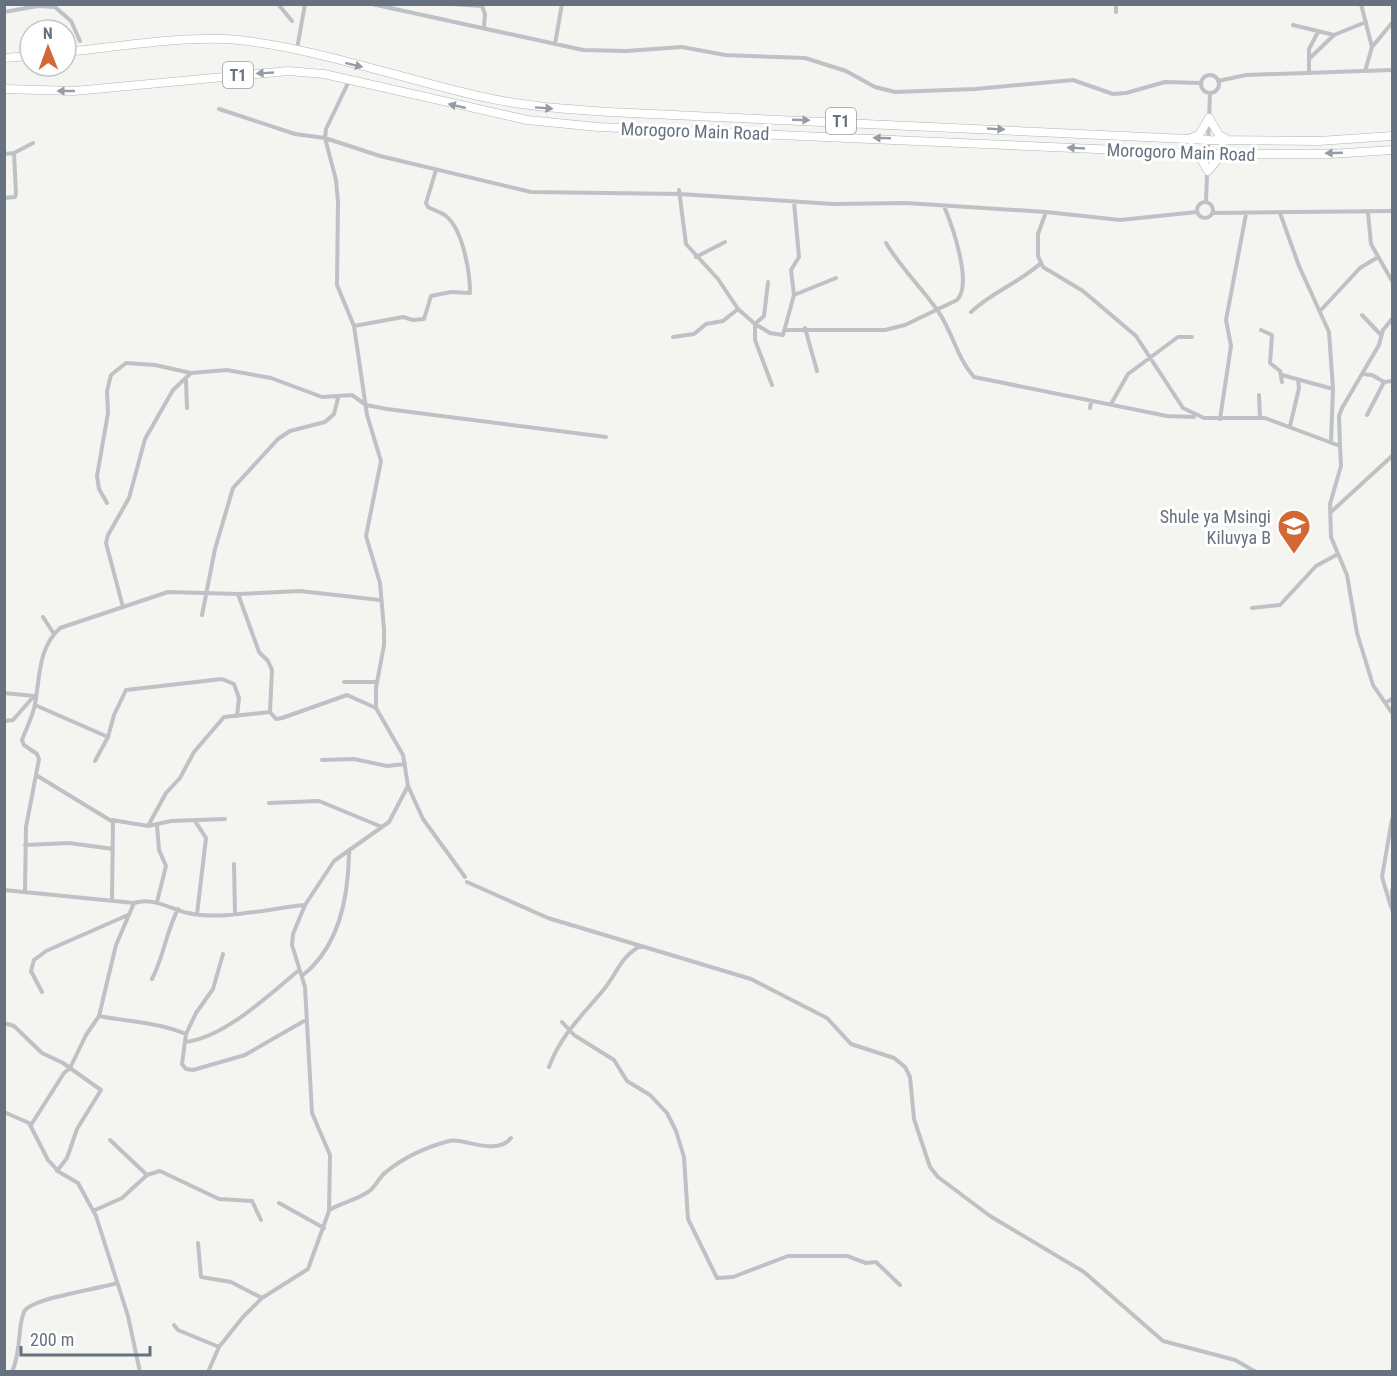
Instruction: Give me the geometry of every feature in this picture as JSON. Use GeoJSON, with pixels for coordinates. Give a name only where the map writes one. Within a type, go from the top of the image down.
{"type":"FeatureCollection","features":[{"type":"Feature","properties":{"kind":"highway","name":"Morogoro Main Road"},"geometry":{"type":"LineString","coordinates":[[78,51],[149,44],[237,40],[297,50],[476,96],[531,107],[1209,140],[1319,141],[1392,136]]}},
{"type":"Feature","properties":{"kind":"highway","name":"Morogoro Main Road"},"geometry":{"type":"LineString","coordinates":[[4,89],[74,91],[288,71],[324,74],[527,120],[598,127],[1227,155],[1392,150]]}},
{"type":"Feature","properties":{"kind":"highway"},"geometry":{"type":"LineString","coordinates":[[1189,139],[1199,135],[1209,118],[1219,135],[1229,140]]}},
{"type":"Feature","properties":{"kind":"highway"},"geometry":{"type":"LineString","coordinates":[[1191,153],[1201,159],[1208,171],[1218,159],[1227,155]]}},
{"type":"Feature","properties":{"kind":"street"},"geometry":{"type":"LineString","coordinates":[[278,4],[292,21]]}},
{"type":"Feature","properties":{"kind":"street"},"geometry":{"type":"LineString","coordinates":[[297,50],[305,4]]}},
{"type":"Feature","properties":{"kind":"street"},"geometry":{"type":"LineString","coordinates":[[372,4],[591,51],[682,47],[724,55],[805,58],[846,71],[875,87],[895,92],[975,89],[1073,80],[1113,94],[1126,93],[1165,82],[1201,83]]}},
{"type":"Feature","properties":{"kind":"street"},"geometry":{"type":"LineString","coordinates":[[453,4],[482,6],[485,14],[484,27]]}},
{"type":"Feature","properties":{"kind":"street"},"geometry":{"type":"LineString","coordinates":[[555,44],[562,4]]}},
{"type":"Feature","properties":{"kind":"street"},"geometry":{"type":"LineString","coordinates":[[1116,4],[1116,12]]}},
{"type":"Feature","properties":{"kind":"street"},"geometry":{"type":"LineString","coordinates":[[1361,4],[1372,47]]}},
{"type":"Feature","properties":{"kind":"street"},"geometry":{"type":"LineString","coordinates":[[4,12],[38,6],[55,7],[70,21],[80,41]]}},
{"type":"Feature","properties":{"kind":"street"},"geometry":{"type":"LineString","coordinates":[[1308,59],[1334,35],[1366,22]]}},
{"type":"Feature","properties":{"kind":"street"},"geometry":{"type":"LineString","coordinates":[[1365,71],[1372,47],[1392,23]]}},
{"type":"Feature","properties":{"kind":"street"},"geometry":{"type":"LineString","coordinates":[[1293,25],[1334,35]]}},
{"type":"Feature","properties":{"kind":"street"},"geometry":{"type":"LineString","coordinates":[[1309,73],[1308,59],[1312,41],[1318,32]]}},
{"type":"Feature","properties":{"kind":"street"},"geometry":{"type":"LineString","coordinates":[[1236,78],[1392,70]]}},
{"type":"Feature","properties":{"kind":"street"},"geometry":{"type":"LineString","coordinates":[[1201,83],[1207,76],[1216,78],[1218,81],[1323,73]]}},
{"type":"Feature","properties":{"kind":"street"},"geometry":{"type":"LineString","coordinates":[[349,80],[326,129],[325,138],[336,180],[338,202],[337,285],[354,326],[366,405],[381,461],[366,536],[378,574],[384,645],[376,682],[376,708],[398,742],[405,764],[408,786],[423,819],[466,880],[548,918],[751,978],[827,1018],[851,1044],[886,1054],[902,1064],[910,1077],[915,1125],[930,1167],[938,1177],[990,1216],[1084,1272],[1163,1341],[1234,1360],[1256,1371]]}},
{"type":"Feature","properties":{"kind":"street"},"geometry":{"type":"LineString","coordinates":[[1201,83],[1204,91],[1210,93],[1217,90],[1218,81]]}},
{"type":"Feature","properties":{"kind":"street"},"geometry":{"type":"LineString","coordinates":[[1206,201],[1210,93]]}},
{"type":"Feature","properties":{"kind":"street"},"geometry":{"type":"LineString","coordinates":[[219,110],[273,128],[325,138],[436,170],[531,192],[680,192],[794,202],[944,206],[1046,212],[1120,220],[1197,212],[1205,219],[1214,213],[1280,213],[1346,209],[1368,213],[1392,211]]}},
{"type":"Feature","properties":{"kind":"street"},"geometry":{"type":"LineString","coordinates":[[4,154],[14,153],[33,143]]}},
{"type":"Feature","properties":{"kind":"street"},"geometry":{"type":"LineString","coordinates":[[4,198],[15,197],[16,194],[14,153]]}},
{"type":"Feature","properties":{"kind":"street"},"geometry":{"type":"LineString","coordinates":[[354,326],[403,317],[424,319],[431,296],[451,292],[470,293],[470,272],[458,234],[446,216],[428,207],[426,203],[436,170]]}},
{"type":"Feature","properties":{"kind":"street"},"geometry":{"type":"LineString","coordinates":[[680,192],[684,239],[696,257],[718,279],[738,309],[755,324],[779,336],[783,335],[786,330],[795,295],[791,270],[799,256],[800,247],[794,202]]}},
{"type":"Feature","properties":{"kind":"street"},"geometry":{"type":"LineString","coordinates":[[1197,212],[1197,207],[1206,201]]}},
{"type":"Feature","properties":{"kind":"street"},"geometry":{"type":"LineString","coordinates":[[1206,201],[1214,207],[1214,213]]}},
{"type":"Feature","properties":{"kind":"street"},"geometry":{"type":"LineString","coordinates":[[786,330],[805,328],[885,330],[905,325],[957,300],[961,296],[963,283],[955,236],[944,206]]}},
{"type":"Feature","properties":{"kind":"street"},"geometry":{"type":"LineString","coordinates":[[1046,212],[1038,234],[1041,263],[1108,311],[1139,340],[1175,401],[1199,417]]}},
{"type":"Feature","properties":{"kind":"street"},"geometry":{"type":"LineString","coordinates":[[1280,213],[1299,266],[1321,309],[1332,344],[1331,441]]}},
{"type":"Feature","properties":{"kind":"street"},"geometry":{"type":"LineString","coordinates":[[1368,213],[1369,237],[1378,257],[1392,278]]}},
{"type":"Feature","properties":{"kind":"street"},"geometry":{"type":"LineString","coordinates":[[1220,419],[1231,346],[1226,320],[1246,214]]}},
{"type":"Feature","properties":{"kind":"street"},"geometry":{"type":"LineString","coordinates":[[696,257],[725,242]]}},
{"type":"Feature","properties":{"kind":"street"},"geometry":{"type":"LineString","coordinates":[[886,243],[904,270],[920,285],[937,310],[974,377],[1167,416],[1220,419],[1260,418],[1290,426],[1340,446]]}},
{"type":"Feature","properties":{"kind":"street"},"geometry":{"type":"LineString","coordinates":[[1321,309],[1360,268],[1378,257]]}},
{"type":"Feature","properties":{"kind":"street"},"geometry":{"type":"LineString","coordinates":[[971,312],[987,296],[1041,263]]}},
{"type":"Feature","properties":{"kind":"street"},"geometry":{"type":"LineString","coordinates":[[795,295],[836,278]]}},
{"type":"Feature","properties":{"kind":"street"},"geometry":{"type":"LineString","coordinates":[[768,282],[764,316],[755,324],[755,340],[772,385]]}},
{"type":"Feature","properties":{"kind":"street"},"geometry":{"type":"LineString","coordinates":[[673,337],[694,334],[706,324],[723,321],[738,309]]}},
{"type":"Feature","properties":{"kind":"street"},"geometry":{"type":"LineString","coordinates":[[1362,315],[1382,336]]}},
{"type":"Feature","properties":{"kind":"street"},"geometry":{"type":"LineString","coordinates":[[1392,319],[1339,416],[1341,466],[1330,504],[1331,537],[1351,591],[1357,633],[1373,685],[1392,713]]}},
{"type":"Feature","properties":{"kind":"street"},"geometry":{"type":"LineString","coordinates":[[805,328],[817,371]]}},
{"type":"Feature","properties":{"kind":"street"},"geometry":{"type":"LineString","coordinates":[[1261,330],[1272,335],[1270,363],[1282,375],[1333,389]]}},
{"type":"Feature","properties":{"kind":"street"},"geometry":{"type":"LineString","coordinates":[[1111,404],[1128,374],[1178,338],[1192,337]]}},
{"type":"Feature","properties":{"kind":"street"},"geometry":{"type":"LineString","coordinates":[[107,503],[99,489],[97,476],[108,413],[107,391],[111,375],[126,363],[155,365],[191,373],[227,370],[271,378],[322,398],[352,395],[366,405],[465,422],[606,437]]}},
{"type":"Feature","properties":{"kind":"street"},"geometry":{"type":"LineString","coordinates":[[123,608],[106,543],[108,535],[129,498],[145,439],[173,390],[191,373]]}},
{"type":"Feature","properties":{"kind":"street"},"geometry":{"type":"LineString","coordinates":[[1362,374],[1372,375],[1384,382],[1392,381]]}},
{"type":"Feature","properties":{"kind":"street"},"geometry":{"type":"LineString","coordinates":[[1282,375],[1282,382]]}},
{"type":"Feature","properties":{"kind":"street"},"geometry":{"type":"LineString","coordinates":[[186,379],[187,408]]}},
{"type":"Feature","properties":{"kind":"street"},"geometry":{"type":"LineString","coordinates":[[1290,426],[1299,388],[1298,380]]}},
{"type":"Feature","properties":{"kind":"street"},"geometry":{"type":"LineString","coordinates":[[1367,415],[1384,382]]}},
{"type":"Feature","properties":{"kind":"street"},"geometry":{"type":"LineString","coordinates":[[1259,394],[1260,418]]}},
{"type":"Feature","properties":{"kind":"street"},"geometry":{"type":"LineString","coordinates":[[202,615],[215,549],[233,488],[278,439],[290,431],[325,422],[334,414],[338,398]]}},
{"type":"Feature","properties":{"kind":"street"},"geometry":{"type":"LineString","coordinates":[[1090,408],[1091,401]]}},
{"type":"Feature","properties":{"kind":"street"},"geometry":{"type":"LineString","coordinates":[[1330,513],[1392,456]]}},
{"type":"Feature","properties":{"kind":"street"},"geometry":{"type":"LineString","coordinates":[[1252,608],[1280,605],[1316,566],[1338,554]]}},
{"type":"Feature","properties":{"kind":"street"},"geometry":{"type":"LineString","coordinates":[[25,891],[25,845],[38,756],[24,745],[22,740],[35,705],[40,664],[54,634],[60,628],[159,594],[300,591],[380,600]]}},
{"type":"Feature","properties":{"kind":"street"},"geometry":{"type":"LineString","coordinates":[[238,594],[259,652],[268,661],[272,670],[270,712],[276,719],[347,696],[376,708]]}},
{"type":"Feature","properties":{"kind":"street"},"geometry":{"type":"LineString","coordinates":[[43,617],[54,634]]}},
{"type":"Feature","properties":{"kind":"street"},"geometry":{"type":"LineString","coordinates":[[95,761],[108,737],[123,693],[129,689],[222,679],[234,684],[237,690],[237,716]]}},
{"type":"Feature","properties":{"kind":"street"},"geometry":{"type":"LineString","coordinates":[[344,682],[376,682]]}},
{"type":"Feature","properties":{"kind":"street"},"geometry":{"type":"LineString","coordinates":[[4,693],[35,696]]}},
{"type":"Feature","properties":{"kind":"street"},"geometry":{"type":"LineString","coordinates":[[4,721],[13,720],[35,696]]}},
{"type":"Feature","properties":{"kind":"street"},"geometry":{"type":"LineString","coordinates":[[1385,703],[1392,699]]}},
{"type":"Feature","properties":{"kind":"street"},"geometry":{"type":"LineString","coordinates":[[35,705],[108,737]]}},
{"type":"Feature","properties":{"kind":"street"},"geometry":{"type":"LineString","coordinates":[[148,826],[166,793],[180,778],[194,752],[225,717],[270,712]]}},
{"type":"Feature","properties":{"kind":"street"},"geometry":{"type":"LineString","coordinates":[[322,760],[354,759],[387,766],[405,764]]}},
{"type":"Feature","properties":{"kind":"street"},"geometry":{"type":"LineString","coordinates":[[36,775],[111,820],[148,826],[194,820],[225,819]]}},
{"type":"Feature","properties":{"kind":"street"},"geometry":{"type":"LineString","coordinates":[[208,1371],[219,1347],[243,1317],[262,1298],[308,1269],[324,1228],[329,1211],[330,1155],[312,1113],[312,1073],[305,1021],[306,996],[292,938],[305,905],[329,868],[350,849],[383,828],[392,818],[408,786]]}},
{"type":"Feature","properties":{"kind":"street"},"geometry":{"type":"LineString","coordinates":[[269,803],[319,801],[383,828]]}},
{"type":"Feature","properties":{"kind":"street"},"geometry":{"type":"LineString","coordinates":[[1392,819],[1382,878],[1392,908]]}},
{"type":"Feature","properties":{"kind":"street"},"geometry":{"type":"LineString","coordinates":[[111,820],[112,900]]}},
{"type":"Feature","properties":{"kind":"street"},"geometry":{"type":"LineString","coordinates":[[194,820],[206,838],[197,915]]}},
{"type":"Feature","properties":{"kind":"street"},"geometry":{"type":"LineString","coordinates":[[157,825],[159,850],[166,866],[157,902]]}},
{"type":"Feature","properties":{"kind":"street"},"geometry":{"type":"LineString","coordinates":[[25,845],[69,843],[113,849]]}},
{"type":"Feature","properties":{"kind":"street"},"geometry":{"type":"LineString","coordinates":[[302,976],[321,960],[335,935],[346,890],[350,849]]}},
{"type":"Feature","properties":{"kind":"street"},"geometry":{"type":"LineString","coordinates":[[234,864],[235,913]]}},
{"type":"Feature","properties":{"kind":"street"},"geometry":{"type":"LineString","coordinates":[[4,890],[134,903],[157,902],[197,915],[305,905]]}},
{"type":"Feature","properties":{"kind":"street"},"geometry":{"type":"LineString","coordinates":[[1392,890],[1392,908]]}},
{"type":"Feature","properties":{"kind":"street"},"geometry":{"type":"LineString","coordinates":[[31,1125],[61,1077],[70,1068],[86,1035],[99,1016],[116,945],[134,903]]}},
{"type":"Feature","properties":{"kind":"street"},"geometry":{"type":"LineString","coordinates":[[152,979],[163,955],[168,932],[178,909]]}},
{"type":"Feature","properties":{"kind":"street"},"geometry":{"type":"LineString","coordinates":[[42,992],[31,971],[34,960],[46,951],[128,915]]}},
{"type":"Feature","properties":{"kind":"street"},"geometry":{"type":"LineString","coordinates":[[549,1067],[569,1030],[607,986],[621,960],[640,946]]}},
{"type":"Feature","properties":{"kind":"street"},"geometry":{"type":"LineString","coordinates":[[223,954],[213,989],[196,1013],[186,1034],[182,1064],[186,1069],[193,1070],[245,1055],[305,1021]]}},
{"type":"Feature","properties":{"kind":"street"},"geometry":{"type":"LineString","coordinates":[[185,1042],[199,1041],[219,1031],[299,970]]}},
{"type":"Feature","properties":{"kind":"street"},"geometry":{"type":"LineString","coordinates":[[99,1016],[129,1022],[152,1023],[186,1034]]}},
{"type":"Feature","properties":{"kind":"street"},"geometry":{"type":"LineString","coordinates":[[562,1022],[569,1030],[614,1060],[627,1081],[650,1095],[667,1113],[676,1131],[684,1157],[688,1219],[717,1278],[733,1277],[783,1257],[847,1256],[866,1263],[876,1262],[900,1285]]}},
{"type":"Feature","properties":{"kind":"street"},"geometry":{"type":"LineString","coordinates":[[4,1023],[14,1026],[42,1053],[101,1089],[78,1129],[67,1158],[57,1171]]}},
{"type":"Feature","properties":{"kind":"street"},"geometry":{"type":"LineString","coordinates":[[4,1112],[31,1125],[44,1154],[57,1171],[78,1183],[93,1211],[130,1324],[140,1371]]}},
{"type":"Feature","properties":{"kind":"street"},"geometry":{"type":"LineString","coordinates":[[329,1211],[368,1192],[385,1172],[422,1150],[453,1140],[470,1146],[501,1145],[511,1138]]}},
{"type":"Feature","properties":{"kind":"street"},"geometry":{"type":"LineString","coordinates":[[110,1140],[147,1175]]}},
{"type":"Feature","properties":{"kind":"street"},"geometry":{"type":"LineString","coordinates":[[93,1211],[122,1198],[147,1175],[157,1171],[164,1172],[219,1200],[252,1202],[261,1220]]}},
{"type":"Feature","properties":{"kind":"street"},"geometry":{"type":"LineString","coordinates":[[279,1203],[324,1228]]}},
{"type":"Feature","properties":{"kind":"street"},"geometry":{"type":"LineString","coordinates":[[198,1243],[201,1277],[231,1282],[262,1298]]}},
{"type":"Feature","properties":{"kind":"street"},"geometry":{"type":"LineString","coordinates":[[12,1371],[20,1348],[24,1312],[30,1305],[49,1297],[93,1290],[117,1283]]}},
{"type":"Feature","properties":{"kind":"street"},"geometry":{"type":"LineString","coordinates":[[174,1325],[178,1330],[219,1347]]}},
{"type":"Feature","properties":{"kind":"place","name":"Shule ya Msingi Kiluvya B"},"geometry":{"type":"Point","coordinates":[1294,555]}}]}
